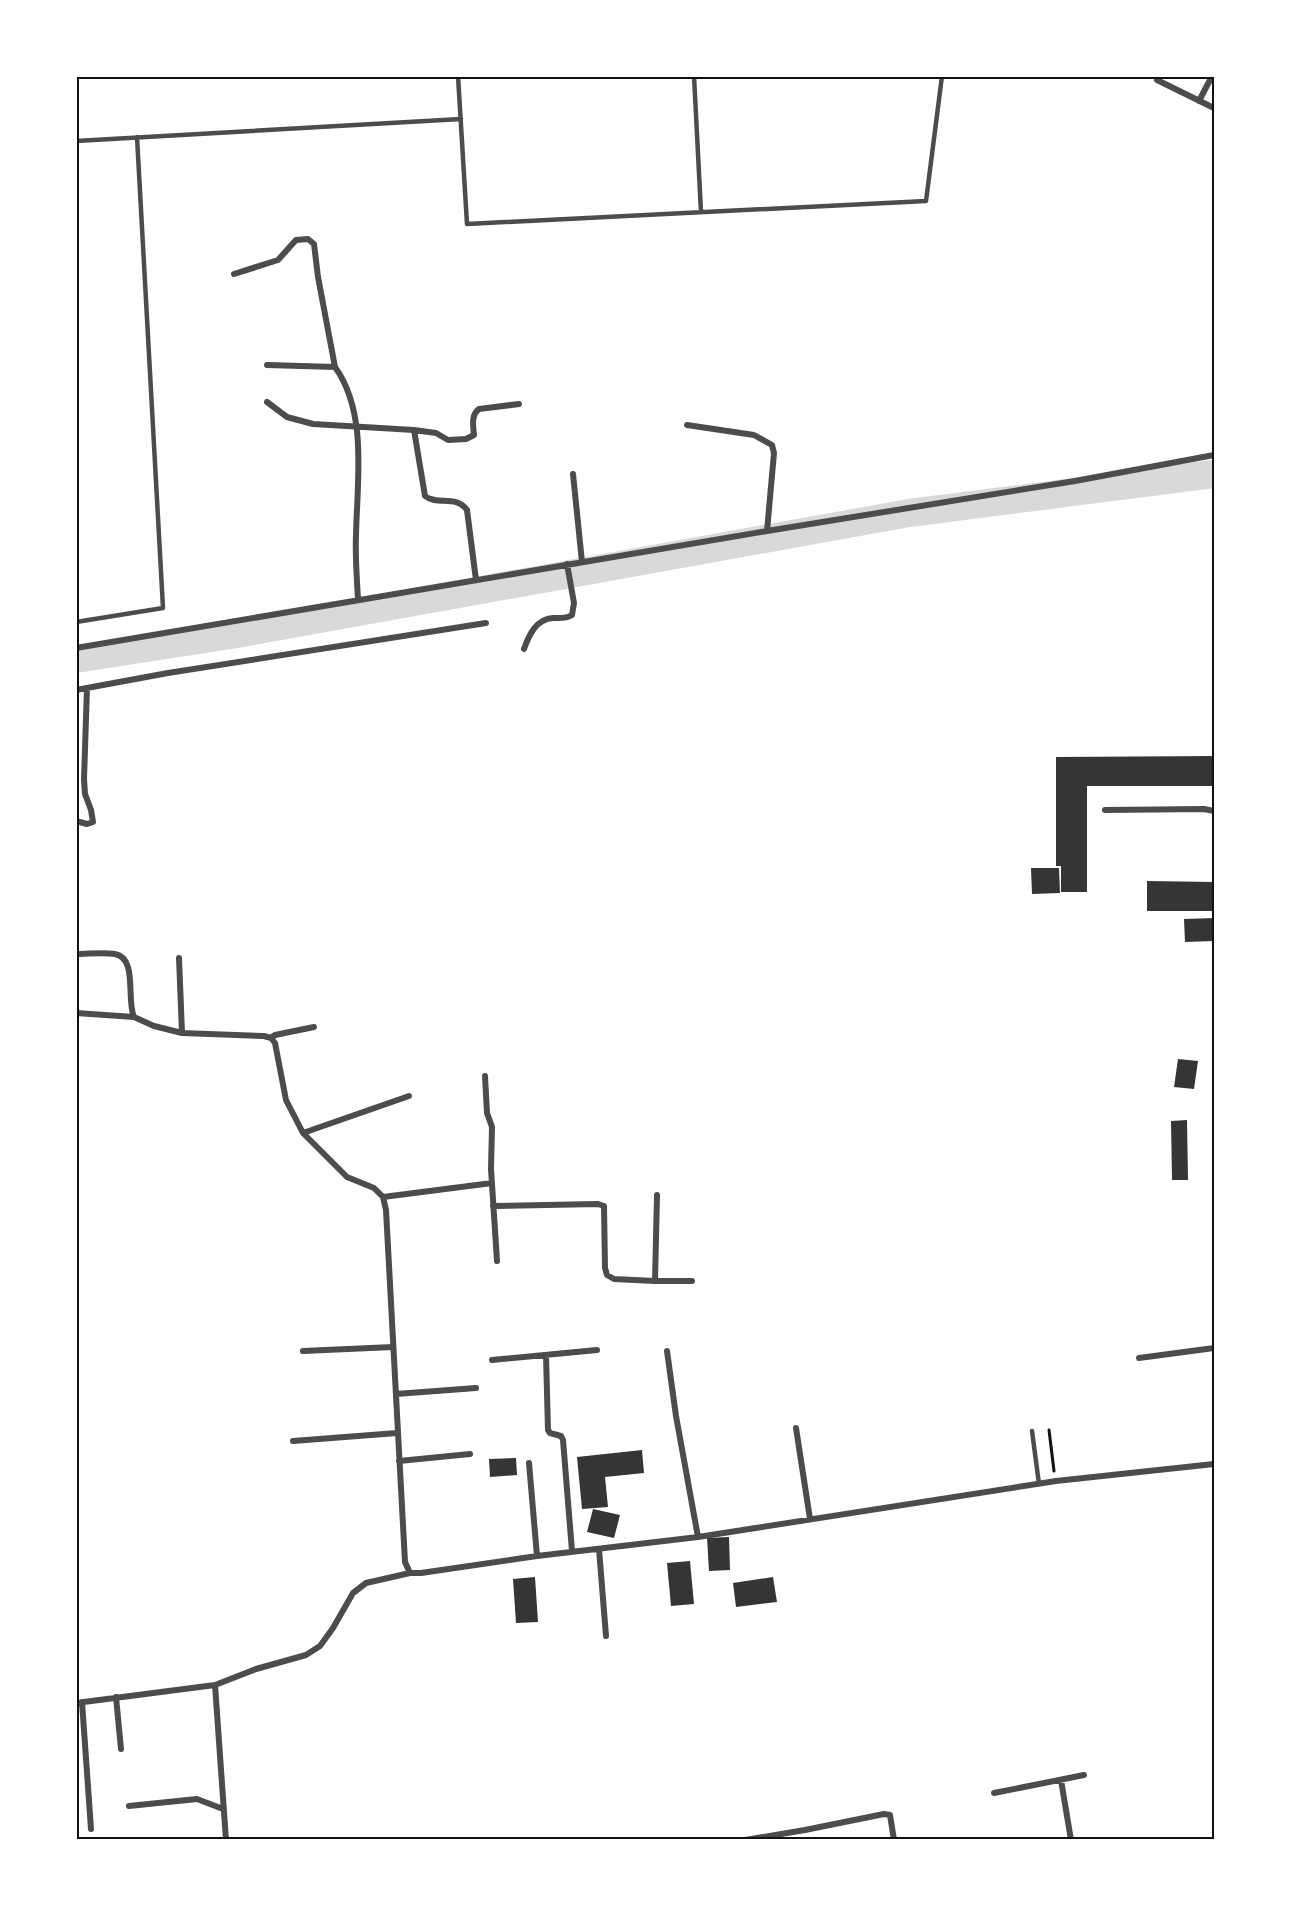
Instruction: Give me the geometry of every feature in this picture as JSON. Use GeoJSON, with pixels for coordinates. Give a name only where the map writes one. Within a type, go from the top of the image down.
{"type":"FeatureCollection","features":[{"type":"Feature","properties":{"kind":"street"},"geometry":{"type":"LineString","coordinates":[[1199,101],[1212,76]]}},
{"type":"Feature","properties":{"kind":"street"},"geometry":{"type":"LineString","coordinates":[[1157,80],[1215,108]]}},
{"type":"Feature","properties":{"kind":"street"},"geometry":{"type":"LineString","coordinates":[[234,274],[278,260],[296,240],[308,239],[314,244],[335,367],[343,378],[357,427],[358,600]]}},
{"type":"Feature","properties":{"kind":"street"},"geometry":{"type":"LineString","coordinates":[[267,365],[335,367]]}},
{"type":"Feature","properties":{"kind":"street"},"geometry":{"type":"LineString","coordinates":[[267,402],[287,417],[313,424],[414,430],[436,433],[448,440],[466,439],[474,435],[475,412],[519,404]]}},
{"type":"Feature","properties":{"kind":"street"},"geometry":{"type":"LineString","coordinates":[[687,425],[754,435],[772,445],[774,453],[767,531]]}},
{"type":"Feature","properties":{"kind":"street"},"geometry":{"type":"LineString","coordinates":[[414,430],[425,496],[429,500],[454,501],[464,506],[466,510],[476,580]]}},
{"type":"Feature","properties":{"kind":"street"},"geometry":{"type":"LineString","coordinates":[[76,648],[476,580],[568,567],[582,562],[1075,481],[1215,455]]}},
{"type":"Feature","properties":{"kind":"street"},"geometry":{"type":"LineString","coordinates":[[573,474],[582,562]]}},
{"type":"Feature","properties":{"kind":"street"},"geometry":{"type":"LineString","coordinates":[[524,649],[532,631],[544,620],[572,615],[574,603],[568,567]]}},
{"type":"Feature","properties":{"kind":"street"},"geometry":{"type":"LineString","coordinates":[[76,690],[486,623]]}},
{"type":"Feature","properties":{"kind":"street"},"geometry":{"type":"LineString","coordinates":[[76,821],[87,825],[93,822],[84,786],[87,688]]}},
{"type":"Feature","properties":{"kind":"street"},"geometry":{"type":"LineString","coordinates":[[1105,810],[1204,809],[1215,811]]}},
{"type":"Feature","properties":{"kind":"street"},"geometry":{"type":"LineString","coordinates":[[76,954],[117,954],[124,958],[129,965],[131,1009],[134,1017]]}},
{"type":"Feature","properties":{"kind":"street"},"geometry":{"type":"LineString","coordinates":[[178,958],[182,1033]]}},
{"type":"Feature","properties":{"kind":"street"},"geometry":{"type":"LineString","coordinates":[[76,1013],[134,1017],[154,1026],[182,1033],[271,1038],[275,1035],[314,1027]]}},
{"type":"Feature","properties":{"kind":"street"},"geometry":{"type":"LineString","coordinates":[[271,1038],[275,1043],[286,1100],[303,1132],[347,1177],[374,1188],[383,1197],[386,1210],[405,1562],[410,1573]]}},
{"type":"Feature","properties":{"kind":"street"},"geometry":{"type":"LineString","coordinates":[[485,1076],[487,1113],[492,1127],[492,1183],[497,1261]]}},
{"type":"Feature","properties":{"kind":"street"},"geometry":{"type":"LineString","coordinates":[[303,1132],[409,1096]]}},
{"type":"Feature","properties":{"kind":"street"},"geometry":{"type":"LineString","coordinates":[[383,1197],[492,1183]]}},
{"type":"Feature","properties":{"kind":"street"},"geometry":{"type":"LineString","coordinates":[[655,1281],[657,1195]]}},
{"type":"Feature","properties":{"kind":"street"},"geometry":{"type":"LineString","coordinates":[[493,1206],[598,1204],[604,1206],[607,1275],[614,1279],[692,1281]]}},
{"type":"Feature","properties":{"kind":"street"},"geometry":{"type":"LineString","coordinates":[[303,1351],[393,1347]]}},
{"type":"Feature","properties":{"kind":"street"},"geometry":{"type":"LineString","coordinates":[[1139,1358],[1215,1348]]}},
{"type":"Feature","properties":{"kind":"street"},"geometry":{"type":"LineString","coordinates":[[492,1360],[597,1350]]}},
{"type":"Feature","properties":{"kind":"street"},"geometry":{"type":"LineString","coordinates":[[667,1351],[676,1416],[698,1537]]}},
{"type":"Feature","properties":{"kind":"street"},"geometry":{"type":"LineString","coordinates":[[546,1355],[548,1430],[550,1433],[561,1436],[563,1440],[572,1551]]}},
{"type":"Feature","properties":{"kind":"street"},"geometry":{"type":"LineString","coordinates":[[396,1394],[476,1388]]}},
{"type":"Feature","properties":{"kind":"street"},"geometry":{"type":"LineString","coordinates":[[796,1428],[810,1519]]}},
{"type":"Feature","properties":{"kind":"street"},"geometry":{"type":"LineString","coordinates":[[293,1441],[397,1432]]}},
{"type":"Feature","properties":{"kind":"street"},"geometry":{"type":"LineString","coordinates":[[399,1461],[470,1454]]}},
{"type":"Feature","properties":{"kind":"street"},"geometry":{"type":"LineString","coordinates":[[530,1463],[537,1556]]}},
{"type":"Feature","properties":{"kind":"street"},"geometry":{"type":"LineString","coordinates":[[91,1829],[79,1703],[215,1685],[256,1669],[306,1655],[320,1646],[353,1593],[366,1582],[410,1573],[572,1551],[698,1537],[1056,1481],[1215,1464]]}},
{"type":"Feature","properties":{"kind":"street"},"geometry":{"type":"LineString","coordinates":[[599,1549],[606,1636]]}},
{"type":"Feature","properties":{"kind":"street"},"geometry":{"type":"LineString","coordinates":[[215,1685],[226,1839]]}},
{"type":"Feature","properties":{"kind":"street"},"geometry":{"type":"LineString","coordinates":[[116,1697],[121,1749]]}},
{"type":"Feature","properties":{"kind":"street"},"geometry":{"type":"LineString","coordinates":[[994,1793],[1084,1775]]}},
{"type":"Feature","properties":{"kind":"street"},"geometry":{"type":"LineString","coordinates":[[1061,1780],[1071,1839]]}},
{"type":"Feature","properties":{"kind":"street"},"geometry":{"type":"LineString","coordinates":[[129,1806],[197,1799],[223,1809]]}},
{"type":"Feature","properties":{"kind":"street"},"geometry":{"type":"LineString","coordinates":[[745,1839],[884,1814],[890,1815],[894,1839]]}},
{"type":"Feature","properties":{"kind":"lane"},"geometry":{"type":"LineString","coordinates":[[458,76],[467,224],[926,201],[942,76]]}},
{"type":"Feature","properties":{"kind":"lane"},"geometry":{"type":"LineString","coordinates":[[694,76],[701,212]]}},
{"type":"Feature","properties":{"kind":"lane"},"geometry":{"type":"LineString","coordinates":[[76,141],[461,119]]}},
{"type":"Feature","properties":{"kind":"lane"},"geometry":{"type":"LineString","coordinates":[[76,622],[163,608],[137,137]]}},
{"type":"Feature","properties":{"kind":"lane"},"geometry":{"type":"LineString","coordinates":[[1032,1431],[1039,1484]]}},
{"type":"Feature","properties":{"kind":"path"},"geometry":{"type":"LineString","coordinates":[[1049,1430],[1056,1481]]}},
{"type":"Feature","properties":{"kind":"building"},"geometry":{"type":"Polygon","coordinates":[[[1214,756],[1214,786],[1087,786],[1087,892],[1061,892],[1061,866],[1056,866],[1056,757],[1214,756]]]}},
{"type":"Feature","properties":{"kind":"building"},"geometry":{"type":"Polygon","coordinates":[[[1031,868],[1059,868],[1060,893],[1032,894],[1031,868]]]}},
{"type":"Feature","properties":{"kind":"building"},"geometry":{"type":"Polygon","coordinates":[[[1147,881],[1214,882],[1214,911],[1147,911],[1147,881]]]}},
{"type":"Feature","properties":{"kind":"building"},"geometry":{"type":"Polygon","coordinates":[[[1214,918],[1214,941],[1185,942],[1184,919],[1214,918]]]}},
{"type":"Feature","properties":{"kind":"building"},"geometry":{"type":"Polygon","coordinates":[[[1178,1059],[1198,1061],[1194,1089],[1174,1087],[1178,1059]]]}},
{"type":"Feature","properties":{"kind":"building"},"geometry":{"type":"Polygon","coordinates":[[[1187,1120],[1188,1180],[1172,1180],[1171,1121],[1187,1120]]]}},
{"type":"Feature","properties":{"kind":"building"},"geometry":{"type":"Polygon","coordinates":[[[642,1450],[644,1473],[605,1477],[608,1507],[582,1509],[577,1457],[642,1450]]]}},
{"type":"Feature","properties":{"kind":"building"},"geometry":{"type":"Polygon","coordinates":[[[516,1458],[517,1475],[490,1477],[489,1459],[516,1458]]]}},
{"type":"Feature","properties":{"kind":"building"},"geometry":{"type":"Polygon","coordinates":[[[593,1509],[620,1515],[614,1538],[587,1532],[593,1509]]]}},
{"type":"Feature","properties":{"kind":"building"},"geometry":{"type":"Polygon","coordinates":[[[729,1537],[730,1570],[709,1571],[707,1538],[729,1537]]]}},
{"type":"Feature","properties":{"kind":"building"},"geometry":{"type":"Polygon","coordinates":[[[690,1561],[694,1604],[671,1606],[667,1563],[690,1561]]]}},
{"type":"Feature","properties":{"kind":"building"},"geometry":{"type":"Polygon","coordinates":[[[535,1577],[538,1622],[516,1623],[513,1579],[535,1577]]]}},
{"type":"Feature","properties":{"kind":"building"},"geometry":{"type":"Polygon","coordinates":[[[773,1577],[777,1602],[736,1607],[733,1583],[773,1577]]]}},
{"type":"Feature","properties":{"kind":"waterway"},"geometry":{"type":"LineString","coordinates":[[76,659],[231,635],[909,513],[1214,474]]}}]}
